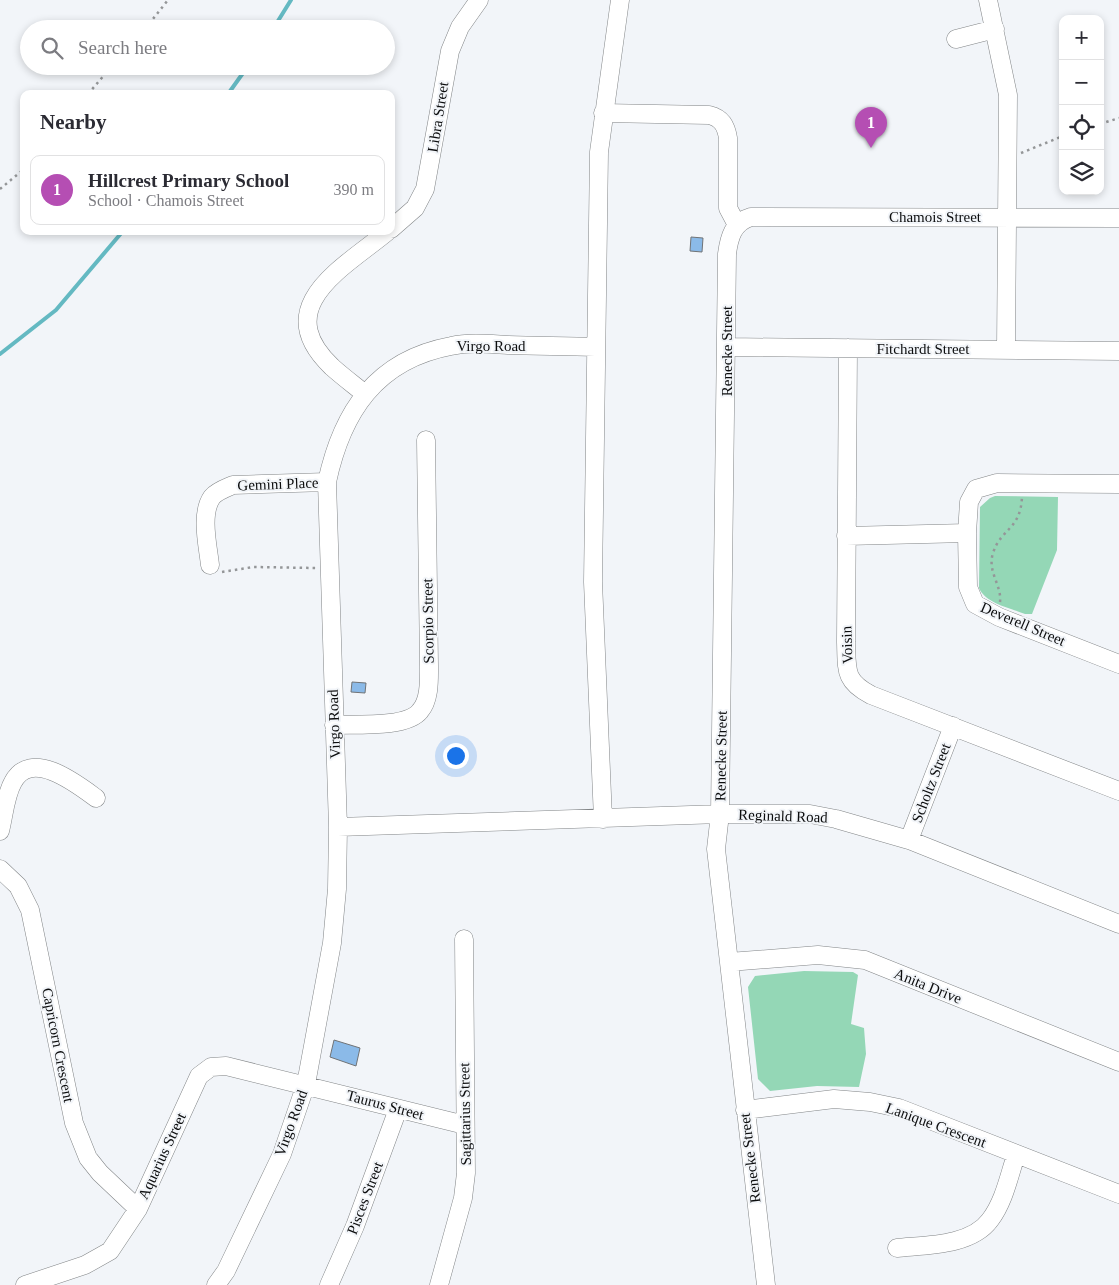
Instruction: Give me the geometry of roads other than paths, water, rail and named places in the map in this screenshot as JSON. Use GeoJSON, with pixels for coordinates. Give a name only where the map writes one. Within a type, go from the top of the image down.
{"type":"FeatureCollection","features":[{"type":"Feature","properties":{"kind":"street","name":"Libra Street"},"geometry":{"type":"LineString","coordinates":[[395,226],[415,208],[425,188],[450,51],[460,27],[479,0]]}},
{"type":"Feature","properties":{"kind":"street"},"geometry":{"type":"LineString","coordinates":[[603,819],[594,582],[595,347],[599,152],[620,0]]}},
{"type":"Feature","properties":{"kind":"street"},"geometry":{"type":"LineString","coordinates":[[988,0],[1008,95],[1006,350]]}},
{"type":"Feature","properties":{"kind":"street"},"geometry":{"type":"LineString","coordinates":[[956,38],[995,29]]}},
{"type":"Feature","properties":{"kind":"street"},"geometry":{"type":"LineString","coordinates":[[603,113],[709,115],[719,119],[726,129],[728,138],[728,208],[744,221]]}},
{"type":"Feature","properties":{"kind":"street","name":"Chamois Street"},"geometry":{"type":"LineString","coordinates":[[744,221],[1119,218]]}},
{"type":"Feature","properties":{"kind":"street","name":"Renecke Street"},"geometry":{"type":"LineString","coordinates":[[744,221],[732,231],[727,254],[720,814],[716,849],[766,1285]]}},
{"type":"Feature","properties":{"kind":"street"},"geometry":{"type":"LineString","coordinates":[[365,394],[331,366],[319,351],[308,332],[310,306],[322,285],[383,235]]}},
{"type":"Feature","properties":{"kind":"street","name":"Virgo Road"},"geometry":{"type":"LineString","coordinates":[[216,1285],[226,1271],[282,1154],[306,1084],[332,943],[337,889],[338,827],[327,482],[339,436],[348,418],[365,394],[402,363],[430,351],[471,344],[595,347]]}},
{"type":"Feature","properties":{"kind":"street","name":"Fitchardt Street"},"geometry":{"type":"LineString","coordinates":[[727,347],[1119,351]]}},
{"type":"Feature","properties":{"kind":"street","name":"Voisin"},"geometry":{"type":"LineString","coordinates":[[848,348],[846,536],[846,642],[848,675],[854,684],[871,695],[1119,791]]}},
{"type":"Feature","properties":{"kind":"street","name":"Scorpio Street"},"geometry":{"type":"LineString","coordinates":[[334,725],[407,721],[424,706],[428,689],[429,666],[426,440]]}},
{"type":"Feature","properties":{"kind":"street","name":"Gemini Place"},"geometry":{"type":"LineString","coordinates":[[210,565],[206,528],[208,504],[220,490],[233,485],[327,482]]}},
{"type":"Feature","properties":{"kind":"street","name":"Deverell Street"},"geometry":{"type":"LineString","coordinates":[[1119,484],[988,484],[976,489],[969,502],[966,533],[968,586],[975,604],[995,615],[1119,664]]}},
{"type":"Feature","properties":{"kind":"street"},"geometry":{"type":"LineString","coordinates":[[846,536],[966,533]]}},
{"type":"Feature","properties":{"kind":"street","name":"Scholtz Street"},"geometry":{"type":"LineString","coordinates":[[909,840],[953,726]]}},
{"type":"Feature","properties":{"kind":"street"},"geometry":{"type":"LineString","coordinates":[[0,831],[11,785],[17,776],[26,770],[41,768],[57,773],[96,798]]}},
{"type":"Feature","properties":{"kind":"street","name":"Reginald Road"},"geometry":{"type":"LineString","coordinates":[[338,827],[720,814],[810,814],[836,819],[909,840],[1119,924]]}},
{"type":"Feature","properties":{"kind":"street","name":"Capricorn Crescent"},"geometry":{"type":"LineString","coordinates":[[0,869],[18,886],[30,910],[74,1123],[82,1146],[100,1173],[138,1209]]}},
{"type":"Feature","properties":{"kind":"street","name":"Sagittarius Street"},"geometry":{"type":"LineString","coordinates":[[439,1285],[463,1198],[466,1173],[464,1125],[464,939]]}},
{"type":"Feature","properties":{"kind":"street","name":"Anita Drive"},"geometry":{"type":"LineString","coordinates":[[728,962],[818,954],[865,960],[1119,1062]]}},
{"type":"Feature","properties":{"kind":"street","name":"Aquarius Street"},"geometry":{"type":"LineString","coordinates":[[25,1285],[85,1265],[110,1251],[138,1209],[199,1076],[204,1070],[211,1066],[226,1066],[306,1084]]}},
{"type":"Feature","properties":{"kind":"street","name":"Taurus Street"},"geometry":{"type":"LineString","coordinates":[[306,1084],[464,1125]]}},
{"type":"Feature","properties":{"kind":"street","name":"Lanique Crescent"},"geometry":{"type":"LineString","coordinates":[[745,1110],[834,1099],[870,1102],[898,1108],[1119,1194]]}},
{"type":"Feature","properties":{"kind":"street","name":"Pisces Street"},"geometry":{"type":"LineString","coordinates":[[329,1285],[355,1226],[398,1109]]}},
{"type":"Feature","properties":{"kind":"street"},"geometry":{"type":"LineString","coordinates":[[897,1248],[942,1243],[981,1229],[991,1219],[1000,1201],[1016,1155]]}},
{"type":"Feature","properties":{"kind":"waterway"},"geometry":{"type":"LineString","coordinates":[[279,20],[291,0]]}},
{"type":"Feature","properties":{"kind":"waterway"},"geometry":{"type":"LineString","coordinates":[[231,90],[242,75]]}},
{"type":"Feature","properties":{"kind":"waterway"},"geometry":{"type":"LineString","coordinates":[[0,354],[56,310],[120,235]]}},
{"type":"Feature","properties":{"kind":"place","name":"Hillcrest Primary School"},"geometry":{"type":"Point","coordinates":[871,148]}}]}
